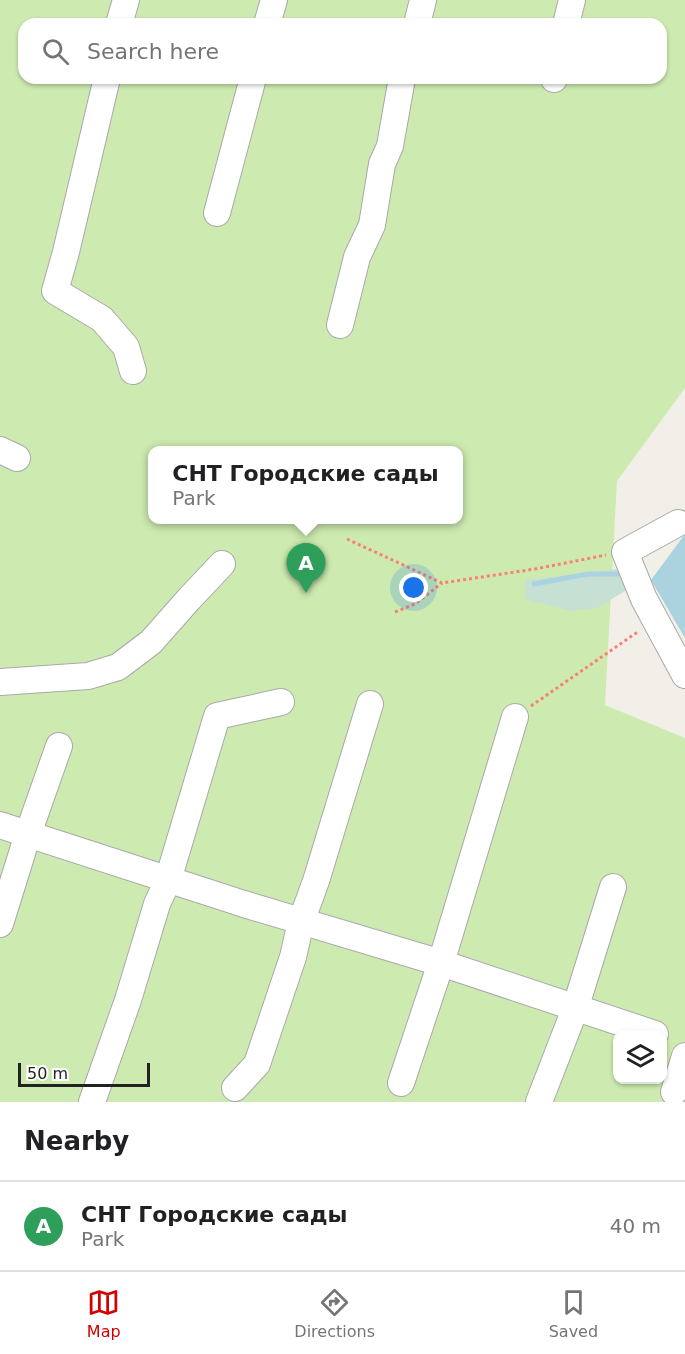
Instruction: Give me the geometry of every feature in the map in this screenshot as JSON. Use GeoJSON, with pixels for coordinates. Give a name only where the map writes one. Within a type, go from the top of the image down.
{"type":"FeatureCollection","features":[{"type":"Feature","properties":{"kind":"street"},"geometry":{"type":"LineString","coordinates":[[121,18],[126,0]]}},
{"type":"Feature","properties":{"kind":"street"},"geometry":{"type":"LineString","coordinates":[[269,18],[274,0]]}},
{"type":"Feature","properties":{"kind":"street"},"geometry":{"type":"LineString","coordinates":[[418,18],[423,0]]}},
{"type":"Feature","properties":{"kind":"street"},"geometry":{"type":"LineString","coordinates":[[568,18],[572,0]]}},
{"type":"Feature","properties":{"kind":"street"},"geometry":{"type":"LineString","coordinates":[[106,84],[55,291],[102,319],[126,347],[133,371]]}},
{"type":"Feature","properties":{"kind":"street"},"geometry":{"type":"LineString","coordinates":[[217,213],[251,84]]}},
{"type":"Feature","properties":{"kind":"street"},"geometry":{"type":"LineString","coordinates":[[340,325],[357,258],[372,225],[382,164],[390,146],[401,84]]}},
{"type":"Feature","properties":{"kind":"street"},"geometry":{"type":"LineString","coordinates":[[678,523],[625,552],[644,599],[685,675]]}},
{"type":"Feature","properties":{"kind":"street"},"geometry":{"type":"LineString","coordinates":[[0,682],[88,676],[118,667],[151,642],[222,564]]}},
{"type":"Feature","properties":{"kind":"street"},"geometry":{"type":"LineString","coordinates":[[92,1102],[128,1000],[157,904],[168,880],[217,716],[281,702]]}},
{"type":"Feature","properties":{"kind":"street"},"geometry":{"type":"LineString","coordinates":[[235,1088],[257,1064],[293,957],[301,921],[316,881],[370,704]]}},
{"type":"Feature","properties":{"kind":"street"},"geometry":{"type":"LineString","coordinates":[[401,1083],[441,963],[515,717]]}},
{"type":"Feature","properties":{"kind":"street"},"geometry":{"type":"LineString","coordinates":[[0,924],[27,834],[59,746]]}},
{"type":"Feature","properties":{"kind":"street"},"geometry":{"type":"LineString","coordinates":[[0,825],[168,880],[441,963],[640,1030]]}},
{"type":"Feature","properties":{"kind":"street"},"geometry":{"type":"LineString","coordinates":[[539,1102],[575,1009],[613,887]]}},
{"type":"Feature","properties":{"kind":"street"},"geometry":{"type":"LineString","coordinates":[[667,1038],[685,1044]]}},
{"type":"Feature","properties":{"kind":"street"},"geometry":{"type":"LineString","coordinates":[[674,1092],[685,1056]]}},
{"type":"Feature","properties":{"kind":"path"},"geometry":{"type":"LineString","coordinates":[[347,539],[442,583]]}},
{"type":"Feature","properties":{"kind":"path"},"geometry":{"type":"LineString","coordinates":[[395,612],[415,604],[442,583],[625,552]]}},
{"type":"Feature","properties":{"kind":"path"},"geometry":{"type":"LineString","coordinates":[[515,717],[655,619]]}},
{"type":"Feature","properties":{"kind":"green space"},"geometry":{"type":"Polygon","coordinates":[[[0,0],[685,0],[685,388],[617,481],[605,705],[685,738],[685,1102],[0,1102],[0,0]]]}},
{"type":"Feature","properties":{"kind":"green space"},"geometry":{"type":"Polygon","coordinates":[[[626,568],[630,588],[597,608],[570,611],[525,599],[525,580],[626,568]]]}},
{"type":"Feature","properties":{"kind":"water"},"geometry":{"type":"Polygon","coordinates":[[[685,534],[685,638],[651,580],[685,534]]]}},
{"type":"Feature","properties":{"kind":"waterway"},"geometry":{"type":"LineString","coordinates":[[534,584],[588,574],[624,574]]}},
{"type":"Feature","properties":{"kind":"place","name":"СНТ Городские сады"},"geometry":{"type":"Point","coordinates":[306,593]}}]}
